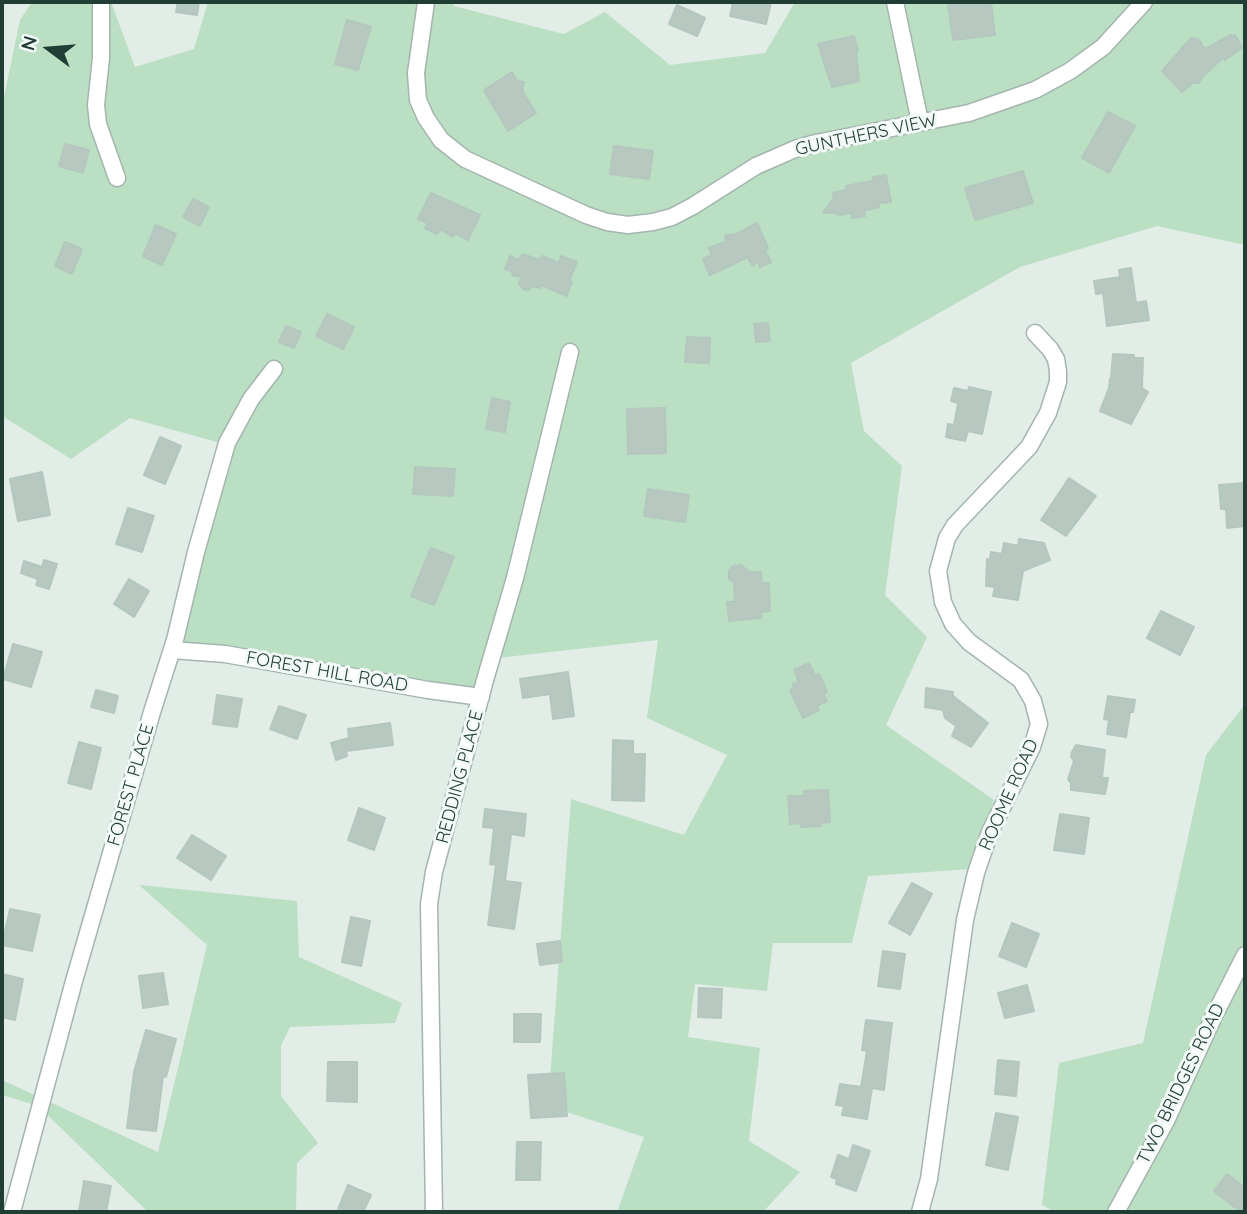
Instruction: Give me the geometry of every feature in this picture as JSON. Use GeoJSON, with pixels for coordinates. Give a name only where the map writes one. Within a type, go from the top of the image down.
{"type":"FeatureCollection","features":[{"type":"Feature","properties":{"kind":"street"},"geometry":{"type":"LineString","coordinates":[[101,2],[102,58],[96,105],[98,124],[117,178]]}},
{"type":"Feature","properties":{"kind":"street","name":"GUNTHERS VIEW"},"geometry":{"type":"LineString","coordinates":[[426,2],[416,73],[418,100],[441,140],[465,159],[586,215],[628,225],[672,217],[756,166],[795,149],[970,113],[1035,90],[1070,71],[1103,47],[1144,2]]}},
{"type":"Feature","properties":{"kind":"street"},"geometry":{"type":"LineString","coordinates":[[895,2],[920,122]]}},
{"type":"Feature","properties":{"kind":"street","name":"ROOME ROAD"},"geometry":{"type":"LineString","coordinates":[[920,1212],[929,1179],[965,920],[973,885],[989,832],[1032,747],[1039,724],[1033,701],[1021,680],[969,642],[953,624],[943,602],[938,571],[947,538],[955,525],[1029,447],[1048,413],[1058,382],[1058,371],[1051,349],[1035,333]]}},
{"type":"Feature","properties":{"kind":"street","name":"REDDING PLACE"},"geometry":{"type":"LineString","coordinates":[[434,1212],[429,904],[434,872],[515,578],[570,352]]}},
{"type":"Feature","properties":{"kind":"street","name":"FOREST PLACE"},"geometry":{"type":"LineString","coordinates":[[12,1212],[74,981],[172,650],[227,443],[251,399],[274,369]]}},
{"type":"Feature","properties":{"kind":"street","name":"FOREST HILL ROAD"},"geometry":{"type":"LineString","coordinates":[[172,650],[225,654],[481,697]]}},
{"type":"Feature","properties":{"kind":"street","name":"TWO BRIDGES ROAD"},"geometry":{"type":"LineString","coordinates":[[1116,1212],[1166,1121],[1245,955]]}},
{"type":"Feature","properties":{"kind":"green space"},"geometry":{"type":"Polygon","coordinates":[[[32,2],[111,2],[135,67],[194,49],[208,2],[452,2],[454,6],[564,34],[605,12],[670,65],[765,53],[795,2],[1245,2],[1245,245],[1157,226],[1020,267],[851,363],[864,431],[902,466],[885,595],[927,637],[886,725],[994,800],[972,869],[868,876],[852,943],[773,943],[767,991],[695,984],[688,1037],[760,1048],[749,1141],[800,1172],[763,1212],[617,1212],[644,1137],[548,1106],[571,799],[684,835],[727,755],[647,718],[658,640],[488,659],[477,697],[171,647],[224,444],[130,418],[71,459],[2,416],[2,106],[20,20],[32,2]]]}},
{"type":"Feature","properties":{"kind":"green space"},"geometry":{"type":"Polygon","coordinates":[[[1245,704],[1245,1212],[1055,1212],[1042,1205],[1059,1063],[1143,1043],[1206,755],[1245,704]]]}},
{"type":"Feature","properties":{"kind":"green space"},"geometry":{"type":"Polygon","coordinates":[[[139,885],[297,901],[299,957],[402,1003],[395,1023],[290,1027],[281,1046],[281,1096],[318,1143],[297,1163],[296,1212],[145,1212],[145,1209],[38,1106],[2,1095],[2,1080],[158,1152],[207,945],[139,885]]]}},
{"type":"Feature","properties":{"kind":"building"},"geometry":{"type":"Polygon","coordinates":[[[178,2],[199,2],[197,15],[176,12],[178,2]]]}},
{"type":"Feature","properties":{"kind":"building"},"geometry":{"type":"Polygon","coordinates":[[[733,2],[771,2],[766,24],[730,16],[733,2]]]}},
{"type":"Feature","properties":{"kind":"building"},"geometry":{"type":"Polygon","coordinates":[[[991,2],[995,35],[953,40],[948,3],[991,2]]]}},
{"type":"Feature","properties":{"kind":"building"},"geometry":{"type":"Polygon","coordinates":[[[677,5],[705,18],[697,36],[669,24],[677,5]]]}},
{"type":"Feature","properties":{"kind":"building"},"geometry":{"type":"Polygon","coordinates":[[[347,20],[371,27],[358,70],[335,64],[347,20]]]}},
{"type":"Feature","properties":{"kind":"building"},"geometry":{"type":"Polygon","coordinates":[[[1235,35],[1242,48],[1225,60],[1223,58],[1199,83],[1193,83],[1182,92],[1162,71],[1191,38],[1198,39],[1205,49],[1235,35]]]}},
{"type":"Feature","properties":{"kind":"building"},"geometry":{"type":"Polygon","coordinates":[[[854,36],[858,51],[859,81],[832,87],[818,44],[854,36]]]}},
{"type":"Feature","properties":{"kind":"building"},"geometry":{"type":"Polygon","coordinates":[[[512,72],[517,81],[524,82],[522,91],[536,113],[508,131],[484,90],[512,72]]]}},
{"type":"Feature","properties":{"kind":"building"},"geometry":{"type":"Polygon","coordinates":[[[1108,112],[1135,126],[1109,173],[1082,158],[1108,112]]]}},
{"type":"Feature","properties":{"kind":"building"},"geometry":{"type":"Polygon","coordinates":[[[65,144],[89,150],[83,173],[59,166],[65,144]]]}},
{"type":"Feature","properties":{"kind":"building"},"geometry":{"type":"Polygon","coordinates":[[[614,146],[653,151],[649,179],[610,174],[614,146]]]}},
{"type":"Feature","properties":{"kind":"building"},"geometry":{"type":"Polygon","coordinates":[[[1023,171],[1033,203],[975,220],[965,188],[1023,171]]]}},
{"type":"Feature","properties":{"kind":"building"},"geometry":{"type":"Polygon","coordinates":[[[886,175],[891,202],[879,203],[879,207],[864,211],[865,216],[852,218],[852,213],[823,213],[834,197],[833,193],[846,190],[846,186],[873,181],[873,177],[886,175]]]}},
{"type":"Feature","properties":{"kind":"building"},"geometry":{"type":"Polygon","coordinates":[[[431,193],[480,215],[468,240],[455,233],[453,237],[440,229],[437,234],[425,228],[428,223],[418,219],[431,193]]]}},
{"type":"Feature","properties":{"kind":"building"},"geometry":{"type":"Polygon","coordinates":[[[193,199],[209,207],[200,226],[183,217],[193,199]]]}},
{"type":"Feature","properties":{"kind":"building"},"geometry":{"type":"Polygon","coordinates":[[[757,223],[771,262],[760,267],[758,262],[752,266],[748,257],[710,275],[703,259],[712,255],[709,248],[725,242],[726,235],[734,235],[757,223]]]}},
{"type":"Feature","properties":{"kind":"building"},"geometry":{"type":"Polygon","coordinates":[[[156,225],[176,234],[162,265],[143,256],[156,225]]]}},
{"type":"Feature","properties":{"kind":"building"},"geometry":{"type":"Polygon","coordinates":[[[65,242],[82,249],[72,274],[55,266],[65,242]]]}},
{"type":"Feature","properties":{"kind":"building"},"geometry":{"type":"Polygon","coordinates":[[[522,254],[540,260],[542,256],[559,263],[561,256],[577,262],[569,281],[572,282],[567,296],[541,285],[540,288],[533,286],[528,290],[523,289],[519,284],[521,277],[512,275],[513,272],[505,269],[510,256],[519,260],[522,254]]]}},
{"type":"Feature","properties":{"kind":"building"},"geometry":{"type":"Polygon","coordinates":[[[1131,268],[1136,303],[1146,301],[1149,320],[1107,326],[1103,293],[1096,294],[1094,281],[1120,277],[1119,270],[1131,268]]]}},
{"type":"Feature","properties":{"kind":"building"},"geometry":{"type":"Polygon","coordinates":[[[327,314],[354,327],[343,349],[316,336],[327,314]]]}},
{"type":"Feature","properties":{"kind":"building"},"geometry":{"type":"Polygon","coordinates":[[[768,323],[770,341],[756,342],[754,324],[768,323]]]}},
{"type":"Feature","properties":{"kind":"building"},"geometry":{"type":"Polygon","coordinates":[[[286,326],[301,332],[294,348],[279,342],[286,326]]]}},
{"type":"Feature","properties":{"kind":"building"},"geometry":{"type":"Polygon","coordinates":[[[687,337],[710,338],[709,363],[685,362],[687,337]]]}},
{"type":"Feature","properties":{"kind":"building"},"geometry":{"type":"Polygon","coordinates":[[[1113,354],[1143,358],[1142,388],[1148,392],[1131,424],[1100,411],[1109,388],[1113,354]]]}},
{"type":"Feature","properties":{"kind":"building"},"geometry":{"type":"Polygon","coordinates":[[[969,387],[991,392],[982,434],[968,431],[965,441],[946,437],[948,424],[954,425],[958,403],[951,401],[954,388],[968,391],[969,387]]]}},
{"type":"Feature","properties":{"kind":"building"},"geometry":{"type":"Polygon","coordinates":[[[492,398],[510,402],[505,432],[486,429],[492,398]]]}},
{"type":"Feature","properties":{"kind":"building"},"geometry":{"type":"Polygon","coordinates":[[[665,408],[666,453],[628,454],[627,409],[665,408]]]}},
{"type":"Feature","properties":{"kind":"building"},"geometry":{"type":"Polygon","coordinates":[[[160,437],[181,446],[165,484],[144,475],[160,437]]]}},
{"type":"Feature","properties":{"kind":"building"},"geometry":{"type":"Polygon","coordinates":[[[415,467],[455,469],[453,496],[413,494],[415,467]]]}},
{"type":"Feature","properties":{"kind":"building"},"geometry":{"type":"Polygon","coordinates":[[[42,472],[50,515],[18,521],[10,479],[42,472]]]}},
{"type":"Feature","properties":{"kind":"building"},"geometry":{"type":"Polygon","coordinates":[[[1069,478],[1096,496],[1066,536],[1041,520],[1069,478]]]}},
{"type":"Feature","properties":{"kind":"building"},"geometry":{"type":"Polygon","coordinates":[[[1245,483],[1245,526],[1227,528],[1226,509],[1221,509],[1219,485],[1245,483]]]}},
{"type":"Feature","properties":{"kind":"building"},"geometry":{"type":"Polygon","coordinates":[[[648,489],[689,495],[685,522],[644,516],[648,489]]]}},
{"type":"Feature","properties":{"kind":"building"},"geometry":{"type":"Polygon","coordinates":[[[128,508],[154,516],[142,552],[116,544],[128,508]]]}},
{"type":"Feature","properties":{"kind":"building"},"geometry":{"type":"Polygon","coordinates":[[[1019,539],[1044,543],[1050,560],[1023,571],[1018,600],[993,596],[995,587],[986,586],[987,559],[990,560],[991,552],[1002,554],[1004,543],[1018,546],[1019,539]]]}},
{"type":"Feature","properties":{"kind":"building"},"geometry":{"type":"Polygon","coordinates":[[[431,548],[454,557],[434,605],[411,596],[431,548]]]}},
{"type":"Feature","properties":{"kind":"building"},"geometry":{"type":"Polygon","coordinates":[[[44,560],[57,564],[49,589],[36,585],[38,579],[21,573],[24,561],[42,567],[44,560]]]}},
{"type":"Feature","properties":{"kind":"building"},"geometry":{"type":"Polygon","coordinates":[[[741,565],[749,572],[761,572],[762,583],[769,583],[770,611],[761,612],[761,618],[729,621],[727,602],[735,602],[734,582],[729,579],[729,571],[733,566],[741,565]]]}},
{"type":"Feature","properties":{"kind":"building"},"geometry":{"type":"Polygon","coordinates":[[[129,579],[149,591],[134,617],[114,604],[129,579]]]}},
{"type":"Feature","properties":{"kind":"building"},"geometry":{"type":"Polygon","coordinates":[[[1161,611],[1194,627],[1180,655],[1147,638],[1161,611]]]}},
{"type":"Feature","properties":{"kind":"building"},"geometry":{"type":"Polygon","coordinates":[[[13,644],[42,652],[31,687],[3,679],[13,644]]]}},
{"type":"Feature","properties":{"kind":"building"},"geometry":{"type":"Polygon","coordinates":[[[809,663],[815,676],[819,674],[827,692],[823,694],[827,701],[817,706],[819,710],[803,718],[790,690],[794,688],[793,684],[799,682],[794,670],[809,663]]]}},
{"type":"Feature","properties":{"kind":"building"},"geometry":{"type":"Polygon","coordinates":[[[568,672],[574,716],[553,719],[550,694],[523,698],[520,679],[568,672]]]}},
{"type":"Feature","properties":{"kind":"building"},"geometry":{"type":"Polygon","coordinates":[[[926,688],[953,692],[953,696],[988,723],[971,747],[952,736],[956,726],[945,718],[943,710],[925,707],[926,688]]]}},
{"type":"Feature","properties":{"kind":"building"},"geometry":{"type":"Polygon","coordinates":[[[96,690],[118,696],[114,713],[91,707],[96,690]]]}},
{"type":"Feature","properties":{"kind":"building"},"geometry":{"type":"Polygon","coordinates":[[[217,695],[242,699],[237,727],[213,724],[217,695]]]}},
{"type":"Feature","properties":{"kind":"building"},"geometry":{"type":"Polygon","coordinates":[[[1108,696],[1135,700],[1126,737],[1107,734],[1109,720],[1104,719],[1108,696]]]}},
{"type":"Feature","properties":{"kind":"building"},"geometry":{"type":"Polygon","coordinates":[[[279,706],[306,715],[297,739],[270,729],[279,706]]]}},
{"type":"Feature","properties":{"kind":"building"},"geometry":{"type":"Polygon","coordinates":[[[390,723],[393,745],[346,751],[347,756],[336,760],[331,743],[349,738],[348,729],[390,723]]]}},
{"type":"Feature","properties":{"kind":"building"},"geometry":{"type":"Polygon","coordinates":[[[613,740],[633,741],[633,754],[645,754],[644,801],[612,800],[613,740]]]}},
{"type":"Feature","properties":{"kind":"building"},"geometry":{"type":"Polygon","coordinates":[[[79,742],[101,748],[91,789],[68,783],[79,742]]]}},
{"type":"Feature","properties":{"kind":"building"},"geometry":{"type":"Polygon","coordinates":[[[1076,745],[1105,750],[1102,778],[1108,778],[1105,794],[1071,790],[1068,779],[1074,761],[1072,752],[1076,745]]]}},
{"type":"Feature","properties":{"kind":"building"},"geometry":{"type":"Polygon","coordinates":[[[828,790],[830,822],[821,823],[821,826],[801,827],[801,823],[790,824],[788,796],[804,796],[804,791],[828,790]]]}},
{"type":"Feature","properties":{"kind":"building"},"geometry":{"type":"Polygon","coordinates":[[[359,808],[385,818],[374,850],[348,840],[359,808]]]}},
{"type":"Feature","properties":{"kind":"building"},"geometry":{"type":"Polygon","coordinates":[[[485,809],[526,814],[524,836],[511,834],[505,881],[521,883],[514,929],[488,925],[496,865],[490,864],[494,828],[483,827],[485,809]]]}},
{"type":"Feature","properties":{"kind":"building"},"geometry":{"type":"Polygon","coordinates":[[[1060,814],[1089,818],[1084,854],[1054,850],[1060,814]]]}},
{"type":"Feature","properties":{"kind":"building"},"geometry":{"type":"Polygon","coordinates":[[[192,835],[226,856],[211,880],[177,858],[192,835]]]}},
{"type":"Feature","properties":{"kind":"building"},"geometry":{"type":"Polygon","coordinates":[[[912,883],[932,894],[910,935],[889,923],[912,883]]]}},
{"type":"Feature","properties":{"kind":"building"},"geometry":{"type":"Polygon","coordinates":[[[10,909],[40,915],[32,951],[2,945],[10,909]]]}},
{"type":"Feature","properties":{"kind":"building"},"geometry":{"type":"Polygon","coordinates":[[[351,917],[370,921],[361,966],[342,962],[351,917]]]}},
{"type":"Feature","properties":{"kind":"building"},"geometry":{"type":"Polygon","coordinates":[[[1012,923],[1039,934],[1026,967],[999,956],[1012,923]]]}},
{"type":"Feature","properties":{"kind":"building"},"geometry":{"type":"Polygon","coordinates":[[[560,941],[562,962],[540,965],[537,944],[560,941]]]}},
{"type":"Feature","properties":{"kind":"building"},"geometry":{"type":"Polygon","coordinates":[[[883,951],[905,954],[900,989],[878,986],[883,951]]]}},
{"type":"Feature","properties":{"kind":"building"},"geometry":{"type":"Polygon","coordinates":[[[163,973],[168,1004],[143,1008],[139,976],[163,973]]]}},
{"type":"Feature","properties":{"kind":"building"},"geometry":{"type":"Polygon","coordinates":[[[2,974],[23,979],[15,1020],[2,1017],[2,974]]]}},
{"type":"Feature","properties":{"kind":"building"},"geometry":{"type":"Polygon","coordinates":[[[1027,985],[1034,1011],[1005,1018],[998,993],[1027,985]]]}},
{"type":"Feature","properties":{"kind":"building"},"geometry":{"type":"Polygon","coordinates":[[[699,988],[722,989],[721,1018],[698,1017],[699,988]]]}},
{"type":"Feature","properties":{"kind":"building"},"geometry":{"type":"Polygon","coordinates":[[[514,1014],[541,1014],[540,1042],[514,1042],[514,1014]]]}},
{"type":"Feature","properties":{"kind":"building"},"geometry":{"type":"Polygon","coordinates":[[[866,1020],[892,1023],[884,1090],[872,1088],[867,1119],[842,1115],[844,1106],[836,1105],[840,1084],[861,1087],[867,1051],[862,1050],[866,1020]]]}},
{"type":"Feature","properties":{"kind":"building"},"geometry":{"type":"Polygon","coordinates":[[[146,1030],[176,1039],[166,1077],[163,1076],[156,1131],[127,1128],[134,1072],[146,1030]]]}},
{"type":"Feature","properties":{"kind":"building"},"geometry":{"type":"Polygon","coordinates":[[[998,1060],[1019,1062],[1016,1096],[995,1094],[998,1060]]]}},
{"type":"Feature","properties":{"kind":"building"},"geometry":{"type":"Polygon","coordinates":[[[328,1062],[357,1062],[357,1102],[327,1101],[328,1062]]]}},
{"type":"Feature","properties":{"kind":"building"},"geometry":{"type":"Polygon","coordinates":[[[564,1073],[567,1116],[531,1118],[528,1075],[564,1073]]]}},
{"type":"Feature","properties":{"kind":"building"},"geometry":{"type":"Polygon","coordinates":[[[996,1113],[1018,1117],[1008,1170],[986,1165],[996,1113]]]}},
{"type":"Feature","properties":{"kind":"building"},"geometry":{"type":"Polygon","coordinates":[[[517,1142],[541,1142],[540,1180],[516,1180],[517,1142]]]}},
{"type":"Feature","properties":{"kind":"building"},"geometry":{"type":"Polygon","coordinates":[[[853,1145],[870,1151],[856,1191],[836,1184],[837,1179],[831,1177],[838,1155],[849,1159],[853,1145]]]}},
{"type":"Feature","properties":{"kind":"building"},"geometry":{"type":"Polygon","coordinates":[[[1227,1174],[1245,1188],[1245,1212],[1241,1212],[1214,1191],[1227,1174]]]}},
{"type":"Feature","properties":{"kind":"building"},"geometry":{"type":"Polygon","coordinates":[[[84,1181],[111,1186],[106,1212],[79,1212],[84,1181]]]}},
{"type":"Feature","properties":{"kind":"building"},"geometry":{"type":"Polygon","coordinates":[[[348,1185],[371,1195],[363,1212],[337,1212],[348,1185]]]}}]}
